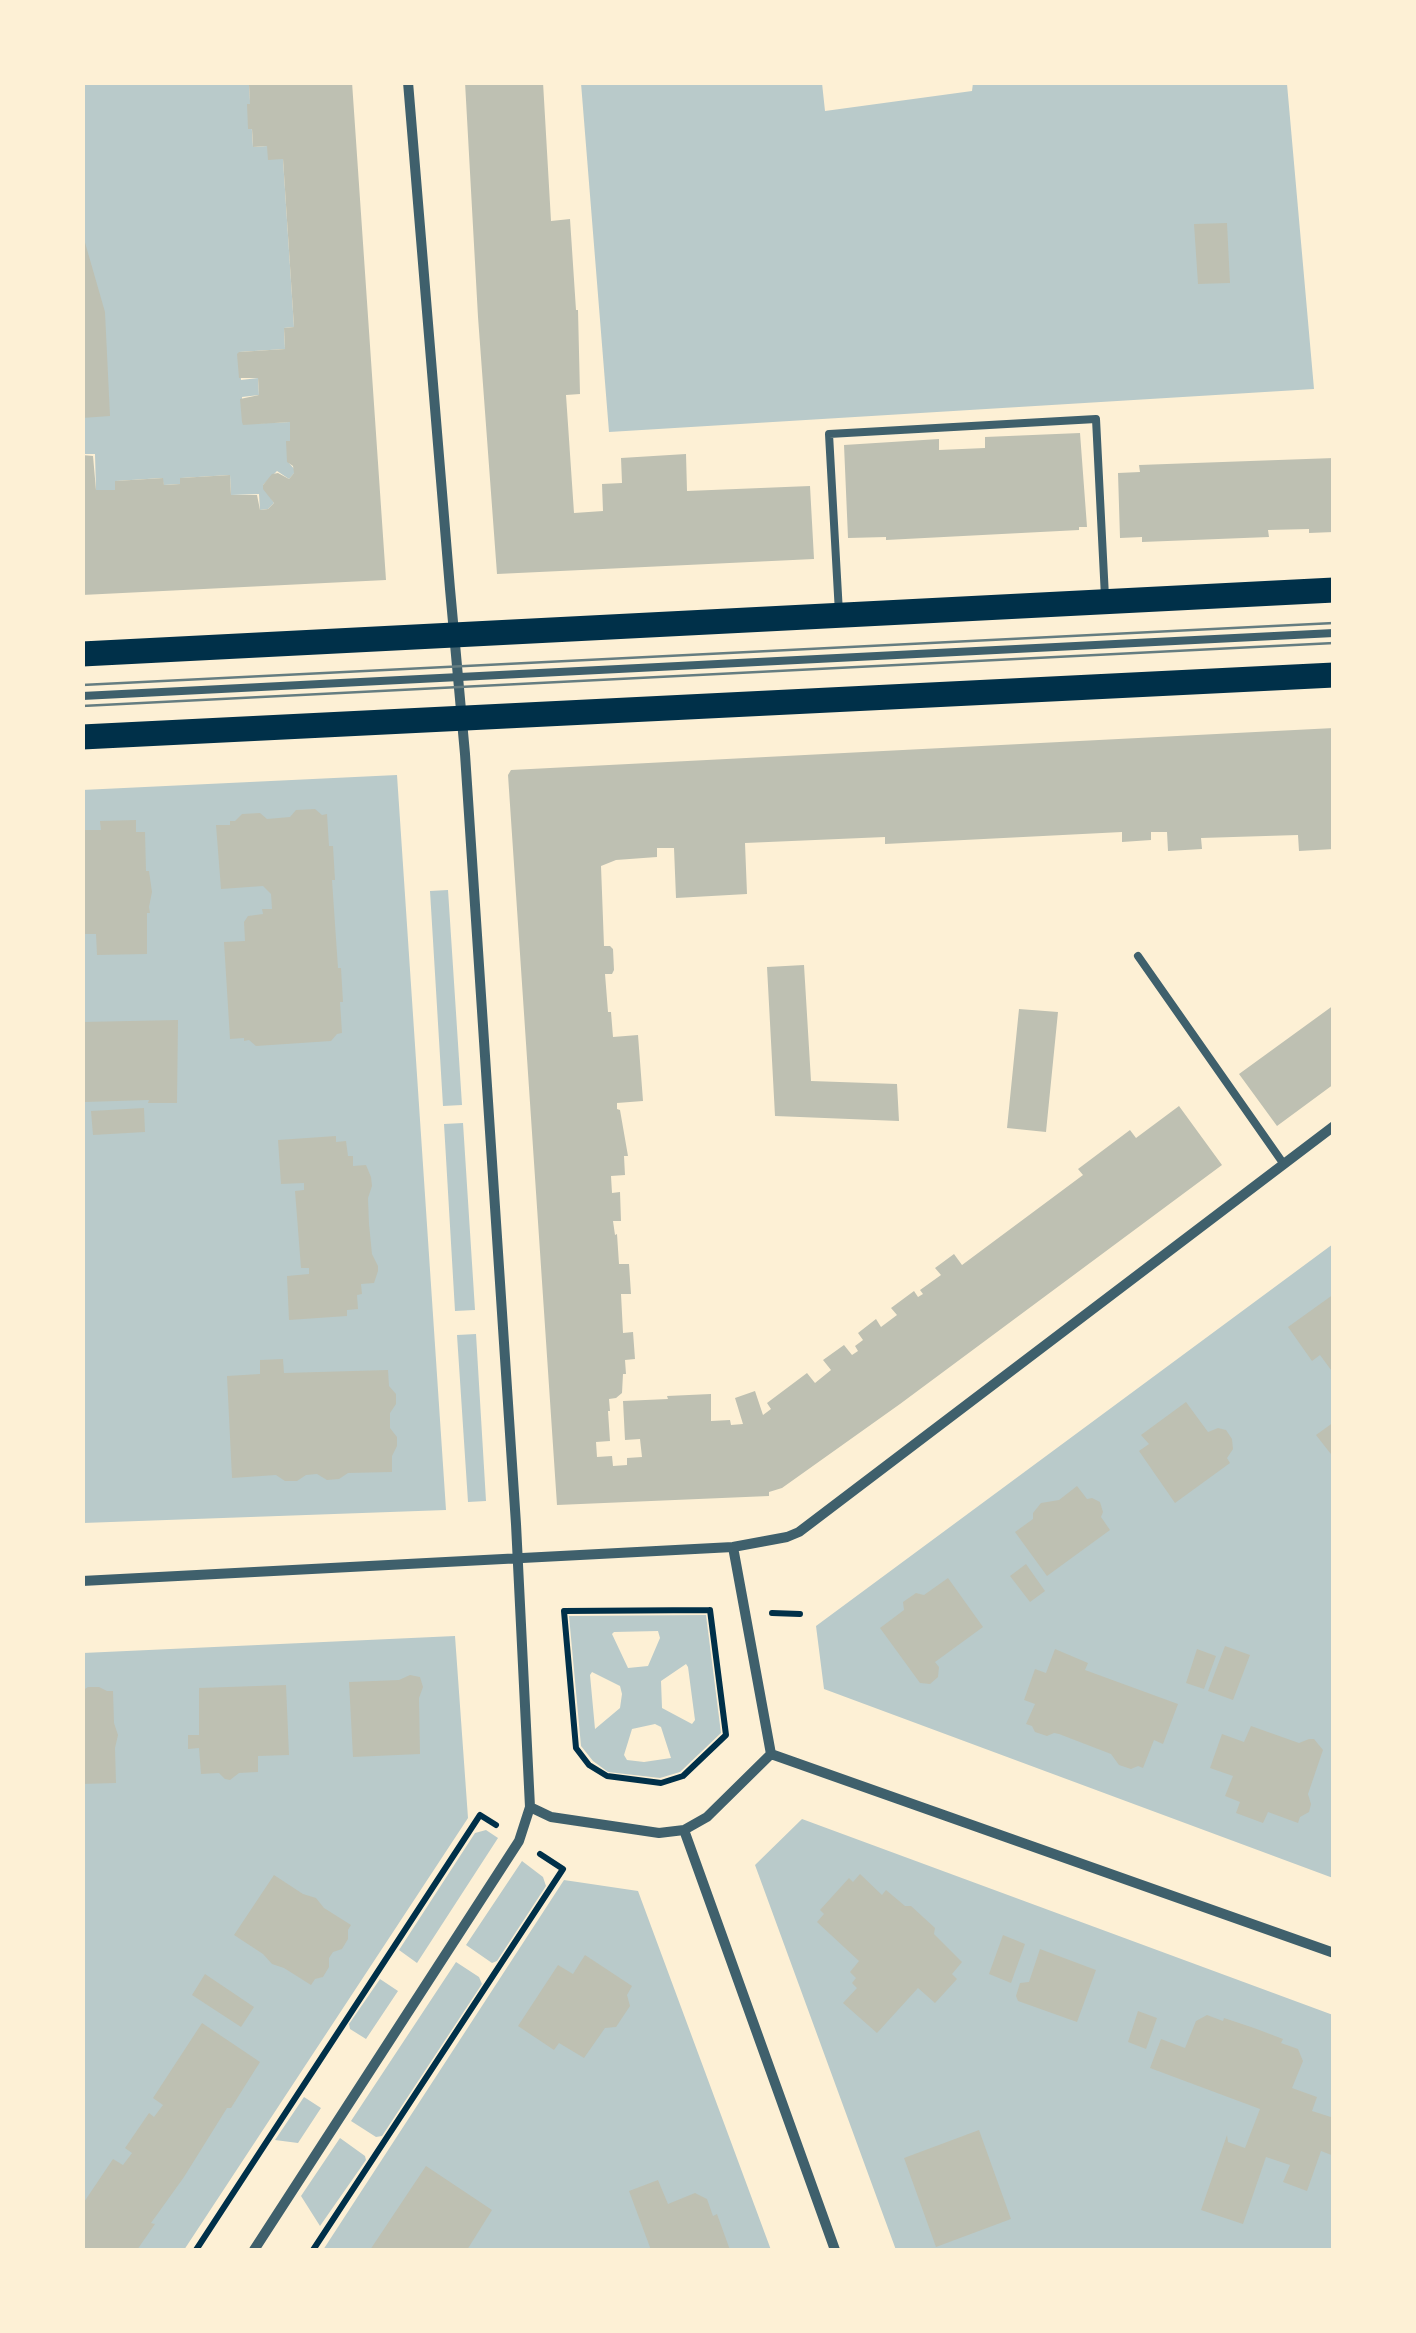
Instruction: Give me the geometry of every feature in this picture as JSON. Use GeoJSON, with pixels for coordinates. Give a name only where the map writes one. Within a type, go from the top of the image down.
{"type":"FeatureCollection","features":[{"type":"Feature","properties":{"kind":"main road"},"geometry":{"type":"LineString","coordinates":[[82,654],[1334,590]]}},
{"type":"Feature","properties":{"kind":"main road"},"geometry":{"type":"LineString","coordinates":[[82,737],[1334,676]]}},
{"type":"Feature","properties":{"kind":"street"},"geometry":{"type":"LineString","coordinates":[[254,2250],[519,1840],[530,1807],[462,719],[408,82]]}},
{"type":"Feature","properties":{"kind":"street"},"geometry":{"type":"LineString","coordinates":[[82,1581],[734,1546],[787,1537],[799,1532],[1334,1126]]}},
{"type":"Feature","properties":{"kind":"street"},"geometry":{"type":"LineString","coordinates":[[734,1546],[771,1754]]}},
{"type":"Feature","properties":{"kind":"street"},"geometry":{"type":"LineString","coordinates":[[530,1807],[551,1817],[659,1834],[684,1830],[707,1817],[771,1754]]}},
{"type":"Feature","properties":{"kind":"street"},"geometry":{"type":"LineString","coordinates":[[771,1754],[1334,1953]]}},
{"type":"Feature","properties":{"kind":"street"},"geometry":{"type":"LineString","coordinates":[[684,1830],[835,2250]]}},
{"type":"Feature","properties":{"kind":"lane"},"geometry":{"type":"LineString","coordinates":[[839,616],[829,434],[1096,418],[1105,602]]}},
{"type":"Feature","properties":{"kind":"lane"},"geometry":{"type":"LineString","coordinates":[[82,696],[1334,633]]}},
{"type":"Feature","properties":{"kind":"lane"},"geometry":{"type":"LineString","coordinates":[[1138,956],[1283,1164]]}},
{"type":"Feature","properties":{"kind":"path"},"geometry":{"type":"LineString","coordinates":[[710,1610],[726,1735],[683,1776],[660,1783],[606,1776],[588,1765],[576,1748],[564,1611],[710,1610]]}},
{"type":"Feature","properties":{"kind":"shaded area"},"geometry":{"type":"Polygon","coordinates":[[[82,83],[264,83],[249,85],[253,147],[267,146],[283,159],[294,327],[284,328],[285,349],[239,352],[241,380],[258,378],[259,395],[242,397],[243,424],[290,422],[289,463],[296,471],[289,479],[277,471],[263,485],[274,503],[268,509],[260,510],[259,494],[231,495],[230,475],[181,478],[180,484],[164,485],[162,478],[116,481],[115,490],[96,490],[95,454],[82,454],[82,83]]]}},
{"type":"Feature","properties":{"kind":"shaded area"},"geometry":{"type":"Polygon","coordinates":[[[581,83],[822,83],[825,111],[972,91],[973,83],[1287,84],[1314,389],[609,432],[581,83]]]}},
{"type":"Feature","properties":{"kind":"shaded area"},"geometry":{"type":"Polygon","coordinates":[[[397,775],[446,1510],[83,1523],[82,790],[397,775]]]}},
{"type":"Feature","properties":{"kind":"shaded area"},"geometry":{"type":"Polygon","coordinates":[[[448,890],[462,1105],[443,1106],[430,891],[448,890]]]}},
{"type":"Feature","properties":{"kind":"shaded area"},"geometry":{"type":"Polygon","coordinates":[[[463,1123],[475,1310],[455,1311],[444,1124],[463,1123]]]}},
{"type":"Feature","properties":{"kind":"shaded area"},"geometry":{"type":"Polygon","coordinates":[[[1333,1244],[1333,1878],[824,1689],[816,1626],[1333,1244]]]}},
{"type":"Feature","properties":{"kind":"shaded area"},"geometry":{"type":"Polygon","coordinates":[[[476,1334],[486,1501],[468,1502],[457,1335],[476,1334]]]}},
{"type":"Feature","properties":{"kind":"shaded area"},"geometry":{"type":"Polygon","coordinates":[[[706,1615],[721,1733],[680,1772],[660,1778],[608,1772],[593,1761],[581,1746],[569,1616],[706,1615]],[[658,1631],[614,1632],[628,1668],[648,1666],[660,1638],[658,1631]],[[686,1664],[661,1681],[662,1708],[692,1724],[695,1720],[686,1664]],[[592,1672],[595,1729],[620,1708],[622,1694],[620,1686],[592,1672]],[[655,1724],[632,1729],[624,1755],[627,1760],[671,1758],[661,1727],[655,1724]]]}},
{"type":"Feature","properties":{"kind":"shaded area"},"geometry":{"type":"Polygon","coordinates":[[[455,1636],[468,1818],[184,2250],[83,2250],[83,1653],[455,1636]]]}},
{"type":"Feature","properties":{"kind":"shaded area"},"geometry":{"type":"Polygon","coordinates":[[[802,1819],[1333,2015],[1333,2250],[896,2250],[755,1865],[802,1819]]]}},
{"type":"Feature","properties":{"kind":"shaded area"},"geometry":{"type":"Polygon","coordinates":[[[486,1830],[498,1838],[417,1963],[399,1950],[475,1833],[486,1830]]]}},
{"type":"Feature","properties":{"kind":"shaded area"},"geometry":{"type":"Polygon","coordinates":[[[522,1861],[543,1877],[546,1886],[492,1963],[466,1945],[522,1861]]]}},
{"type":"Feature","properties":{"kind":"shaded area"},"geometry":{"type":"Polygon","coordinates":[[[564,1880],[638,1891],[771,2250],[323,2250],[564,1880]]]}},
{"type":"Feature","properties":{"kind":"shaded area"},"geometry":{"type":"Polygon","coordinates":[[[456,1962],[479,1977],[482,1984],[382,2136],[376,2137],[351,2121],[456,1962]]]}},
{"type":"Feature","properties":{"kind":"shaded area"},"geometry":{"type":"Polygon","coordinates":[[[380,1979],[398,1991],[366,2039],[350,2029],[349,2024],[380,1979]]]}},
{"type":"Feature","properties":{"kind":"shaded area"},"geometry":{"type":"Polygon","coordinates":[[[304,2097],[321,2108],[298,2143],[275,2140],[304,2097]]]}},
{"type":"Feature","properties":{"kind":"shaded area"},"geometry":{"type":"Polygon","coordinates":[[[340,2138],[366,2160],[320,2226],[301,2196],[340,2138]]]}},
{"type":"Feature","properties":{"kind":"building"},"geometry":{"type":"Polygon","coordinates":[[[352,82],[386,580],[82,595],[82,455],[93,456],[96,490],[115,490],[115,481],[163,478],[164,485],[180,484],[180,478],[230,475],[231,495],[257,495],[260,510],[274,503],[263,489],[272,474],[289,479],[294,473],[287,462],[290,422],[243,425],[240,399],[259,395],[258,378],[239,378],[237,354],[285,349],[284,328],[294,327],[283,159],[268,160],[267,146],[253,147],[252,129],[248,129],[249,85],[352,82]]]}},
{"type":"Feature","properties":{"kind":"building"},"geometry":{"type":"Polygon","coordinates":[[[465,82],[543,82],[551,221],[570,219],[578,310],[580,394],[566,395],[574,513],[603,511],[602,484],[622,483],[621,458],[686,454],[687,491],[810,486],[814,559],[497,574],[465,82]]]}},
{"type":"Feature","properties":{"kind":"building"},"geometry":{"type":"Polygon","coordinates":[[[1227,223],[1230,283],[1198,284],[1194,224],[1227,223]]]}},
{"type":"Feature","properties":{"kind":"building"},"geometry":{"type":"Polygon","coordinates":[[[82,232],[105,312],[110,416],[82,418],[82,232]]]}},
{"type":"Feature","properties":{"kind":"building"},"geometry":{"type":"Polygon","coordinates":[[[1080,433],[1087,527],[886,540],[848,538],[844,445],[939,439],[939,450],[985,448],[985,437],[1080,433]]]}},
{"type":"Feature","properties":{"kind":"building"},"geometry":{"type":"Polygon","coordinates":[[[1334,458],[1334,532],[1268,530],[1269,537],[1142,542],[1142,537],[1120,538],[1118,473],[1140,472],[1139,465],[1334,458]]]}},
{"type":"Feature","properties":{"kind":"building"},"geometry":{"type":"Polygon","coordinates":[[[1334,728],[1334,849],[1299,851],[1298,835],[1201,838],[1202,849],[1168,851],[1167,832],[1151,832],[1151,840],[1122,842],[1122,832],[885,844],[885,837],[745,843],[747,894],[676,898],[674,848],[657,848],[657,857],[616,860],[601,866],[604,946],[613,949],[614,970],[605,974],[608,1012],[613,1037],[638,1035],[643,1101],[617,1103],[628,1156],[624,1156],[625,1175],[611,1176],[612,1193],[620,1192],[621,1221],[613,1221],[619,1264],[629,1264],[631,1294],[621,1294],[623,1333],[633,1332],[635,1359],[625,1360],[622,1393],[609,1399],[610,1441],[596,1442],[597,1457],[612,1456],[613,1466],[627,1465],[627,1458],[642,1457],[640,1439],[625,1440],[623,1401],[711,1394],[711,1421],[730,1420],[731,1425],[743,1424],[735,1398],[755,1391],[763,1415],[771,1409],[767,1403],[807,1373],[815,1383],[831,1370],[823,1360],[844,1345],[852,1355],[858,1351],[855,1346],[863,1340],[858,1333],[876,1319],[881,1327],[897,1315],[891,1308],[914,1291],[918,1297],[923,1294],[920,1290],[941,1275],[935,1268],[954,1254],[962,1265],[1083,1175],[1078,1169],[1130,1130],[1136,1138],[1179,1106],[1222,1165],[900,1404],[782,1488],[769,1492],[769,1496],[557,1505],[508,775],[511,770],[1334,728]]]}},
{"type":"Feature","properties":{"kind":"building"},"geometry":{"type":"Polygon","coordinates":[[[315,809],[327,814],[329,846],[333,846],[342,1033],[331,1041],[256,1046],[244,1038],[230,1039],[224,942],[245,941],[244,922],[248,916],[272,909],[271,894],[263,886],[221,889],[216,825],[230,825],[242,814],[260,813],[267,819],[315,809]]]}},
{"type":"Feature","properties":{"kind":"building"},"geometry":{"type":"Polygon","coordinates":[[[136,820],[136,832],[145,832],[146,871],[152,892],[147,913],[147,954],[97,955],[96,934],[82,934],[82,830],[101,830],[100,821],[136,820]]]}},
{"type":"Feature","properties":{"kind":"building"},"geometry":{"type":"Polygon","coordinates":[[[804,965],[811,1081],[897,1084],[899,1121],[775,1116],[767,967],[804,965]]]}},
{"type":"Feature","properties":{"kind":"building"},"geometry":{"type":"Polygon","coordinates":[[[1334,1005],[1334,1084],[1277,1126],[1239,1074],[1334,1005]]]}},
{"type":"Feature","properties":{"kind":"building"},"geometry":{"type":"Polygon","coordinates":[[[1019,1009],[1058,1012],[1046,1132],[1007,1128],[1019,1009]]]}},
{"type":"Feature","properties":{"kind":"building"},"geometry":{"type":"Polygon","coordinates":[[[178,1020],[177,1103],[85,1102],[82,1022],[178,1020]]]}},
{"type":"Feature","properties":{"kind":"building"},"geometry":{"type":"Polygon","coordinates":[[[144,1108],[145,1132],[93,1135],[91,1111],[144,1108]]]}},
{"type":"Feature","properties":{"kind":"building"},"geometry":{"type":"Polygon","coordinates":[[[336,1136],[336,1142],[346,1141],[353,1166],[366,1165],[371,1177],[369,1224],[378,1271],[374,1283],[361,1284],[358,1309],[347,1310],[347,1316],[289,1320],[287,1276],[309,1274],[309,1268],[301,1268],[295,1191],[304,1190],[304,1183],[281,1184],[278,1140],[336,1136]]]}},
{"type":"Feature","properties":{"kind":"building"},"geometry":{"type":"Polygon","coordinates":[[[1334,1294],[1334,1374],[1320,1355],[1312,1361],[1288,1327],[1334,1294]]]}},
{"type":"Feature","properties":{"kind":"building"},"geometry":{"type":"Polygon","coordinates":[[[283,1359],[284,1373],[388,1370],[389,1386],[396,1394],[396,1404],[390,1413],[390,1428],[397,1437],[392,1472],[348,1473],[327,1480],[317,1474],[297,1481],[285,1481],[276,1475],[232,1478],[227,1376],[260,1374],[260,1360],[283,1359]]]}},
{"type":"Feature","properties":{"kind":"building"},"geometry":{"type":"Polygon","coordinates":[[[1186,1402],[1208,1432],[1226,1430],[1233,1449],[1227,1458],[1230,1463],[1175,1503],[1139,1451],[1149,1444],[1141,1435],[1186,1402]]]}},
{"type":"Feature","properties":{"kind":"building"},"geometry":{"type":"Polygon","coordinates":[[[1334,1422],[1334,1458],[1316,1435],[1334,1422]]]}},
{"type":"Feature","properties":{"kind":"building"},"geometry":{"type":"Polygon","coordinates":[[[1077,1486],[1087,1499],[1100,1502],[1101,1517],[1110,1530],[1047,1576],[1015,1532],[1033,1519],[1041,1503],[1059,1500],[1077,1486]]]}},
{"type":"Feature","properties":{"kind":"building"},"geometry":{"type":"Polygon","coordinates":[[[1026,1564],[1045,1591],[1030,1602],[1010,1576],[1026,1564]]]}},
{"type":"Feature","properties":{"kind":"building"},"geometry":{"type":"Polygon","coordinates":[[[948,1578],[983,1627],[935,1662],[938,1677],[930,1684],[920,1683],[880,1628],[904,1610],[903,1602],[916,1593],[924,1595],[948,1578]]]}},
{"type":"Feature","properties":{"kind":"building"},"geometry":{"type":"Polygon","coordinates":[[[1225,1646],[1250,1655],[1233,1700],[1208,1691],[1225,1646]]]}},
{"type":"Feature","properties":{"kind":"building"},"geometry":{"type":"Polygon","coordinates":[[[1055,1649],[1088,1663],[1085,1670],[1178,1704],[1163,1744],[1154,1740],[1143,1768],[1119,1765],[1111,1754],[1059,1734],[1035,1732],[1026,1724],[1035,1704],[1024,1700],[1035,1669],[1046,1673],[1055,1649]]]}},
{"type":"Feature","properties":{"kind":"building"},"geometry":{"type":"Polygon","coordinates":[[[1197,1649],[1216,1656],[1204,1689],[1186,1683],[1197,1649]]]}},
{"type":"Feature","properties":{"kind":"building"},"geometry":{"type":"Polygon","coordinates":[[[410,1675],[420,1677],[423,1687],[419,1698],[420,1754],[353,1757],[349,1682],[399,1680],[410,1675]]]}},
{"type":"Feature","properties":{"kind":"building"},"geometry":{"type":"Polygon","coordinates":[[[286,1685],[289,1755],[258,1756],[258,1772],[239,1773],[230,1780],[219,1773],[201,1774],[199,1748],[188,1749],[188,1735],[199,1735],[199,1688],[286,1685]]]}},
{"type":"Feature","properties":{"kind":"building"},"geometry":{"type":"Polygon","coordinates":[[[88,1687],[113,1691],[118,1735],[116,1783],[82,1784],[82,1691],[88,1687]]]}},
{"type":"Feature","properties":{"kind":"building"},"geometry":{"type":"Polygon","coordinates":[[[1251,1726],[1299,1743],[1314,1739],[1323,1750],[1308,1794],[1309,1812],[1298,1823],[1268,1812],[1263,1823],[1236,1813],[1240,1802],[1225,1796],[1233,1776],[1210,1768],[1222,1734],[1244,1742],[1251,1726]]]}},
{"type":"Feature","properties":{"kind":"building"},"geometry":{"type":"Polygon","coordinates":[[[860,1874],[882,1895],[886,1890],[905,1906],[911,1906],[962,1962],[952,1974],[957,1979],[935,2003],[918,1988],[877,2033],[843,2003],[857,1988],[852,1983],[856,1978],[850,1972],[859,1961],[817,1922],[824,1914],[820,1910],[849,1878],[853,1882],[860,1874]]]}},
{"type":"Feature","properties":{"kind":"building"},"geometry":{"type":"Polygon","coordinates":[[[274,1875],[316,1898],[324,1908],[351,1925],[342,1949],[333,1952],[323,1977],[311,1985],[272,1964],[234,1935],[274,1875]]]}},
{"type":"Feature","properties":{"kind":"building"},"geometry":{"type":"Polygon","coordinates":[[[1003,1935],[1025,1944],[1011,1983],[989,1974],[1003,1935]]]}},
{"type":"Feature","properties":{"kind":"building"},"geometry":{"type":"Polygon","coordinates":[[[1040,1949],[1096,1970],[1077,2022],[1018,2001],[1020,1983],[1029,1982],[1040,1949]]]}},
{"type":"Feature","properties":{"kind":"building"},"geometry":{"type":"Polygon","coordinates":[[[585,1955],[632,1986],[627,1995],[630,2006],[616,2027],[605,2028],[584,2058],[559,2043],[554,2050],[518,2026],[558,1965],[573,1974],[585,1955]]]}},
{"type":"Feature","properties":{"kind":"building"},"geometry":{"type":"Polygon","coordinates":[[[205,1974],[254,2007],[241,2027],[192,1995],[205,1974]]]}},
{"type":"Feature","properties":{"kind":"building"},"geometry":{"type":"Polygon","coordinates":[[[1138,2011],[1157,2018],[1146,2049],[1128,2042],[1138,2011]]]}},
{"type":"Feature","properties":{"kind":"building"},"geometry":{"type":"Polygon","coordinates":[[[1207,2015],[1254,2028],[1298,2049],[1303,2061],[1292,2088],[1317,2097],[1312,2111],[1334,2118],[1334,2156],[1321,2151],[1307,2191],[1283,2182],[1290,2165],[1266,2157],[1243,2224],[1201,2210],[1227,2135],[1228,2142],[1245,2148],[1260,2109],[1150,2068],[1161,2039],[1185,2048],[1196,2021],[1207,2015]]]}},
{"type":"Feature","properties":{"kind":"building"},"geometry":{"type":"Polygon","coordinates":[[[202,2023],[260,2062],[151,2223],[155,2224],[137,2250],[87,2249],[82,2246],[82,2205],[113,2159],[123,2165],[132,2153],[125,2148],[149,2113],[154,2117],[163,2105],[153,2098],[202,2023]]]}},
{"type":"Feature","properties":{"kind":"building"},"geometry":{"type":"Polygon","coordinates":[[[979,2130],[1011,2219],[936,2247],[904,2158],[979,2130]]]}},
{"type":"Feature","properties":{"kind":"building"},"geometry":{"type":"Polygon","coordinates":[[[426,2166],[492,2210],[467,2250],[370,2250],[426,2166]]]}},
{"type":"Feature","properties":{"kind":"building"},"geometry":{"type":"Polygon","coordinates":[[[658,2180],[668,2204],[695,2193],[707,2199],[730,2250],[651,2250],[629,2191],[658,2180]]]}},
{"type":"Feature","properties":{"kind":"tram line"},"geometry":{"type":"LineString","coordinates":[[82,685],[1334,623]]}},
{"type":"Feature","properties":{"kind":"tram line"},"geometry":{"type":"LineString","coordinates":[[82,706],[1334,643]]}}]}
